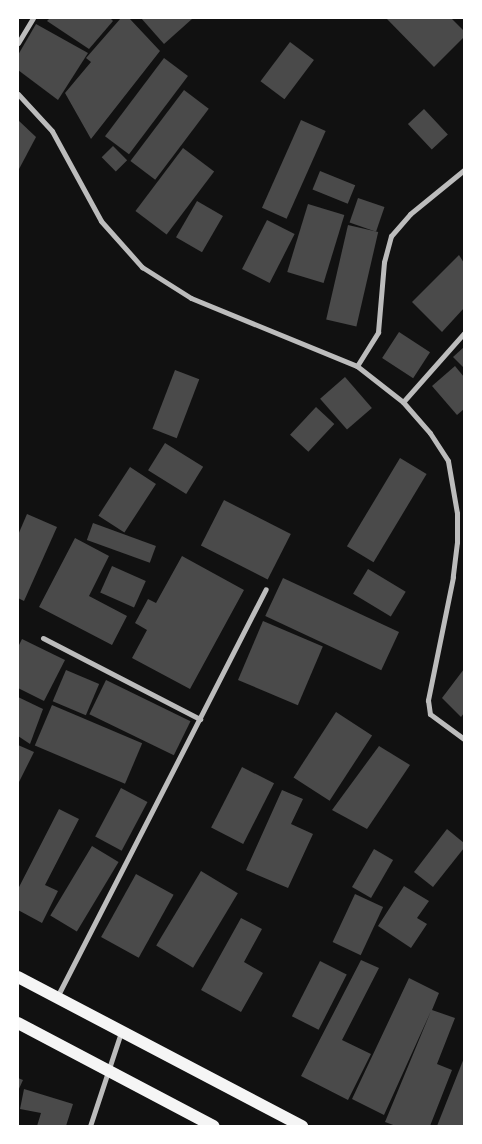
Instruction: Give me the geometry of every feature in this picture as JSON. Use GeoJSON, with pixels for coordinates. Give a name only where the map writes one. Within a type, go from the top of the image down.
{"type":"FeatureCollection","features":[{"type":"Feature","properties":{"kind":"main road"},"geometry":{"type":"LineString","coordinates":[[18,978],[302,1126]]}},
{"type":"Feature","properties":{"kind":"main road"},"geometry":{"type":"LineString","coordinates":[[18,1023],[213,1126]]}},
{"type":"Feature","properties":{"kind":"street"},"geometry":{"type":"LineString","coordinates":[[18,43],[33,18]]}},
{"type":"Feature","properties":{"kind":"street"},"geometry":{"type":"LineString","coordinates":[[18,94],[52,131],[101,221],[142,267],[191,298],[357,366],[403,402],[430,433],[448,461],[454,486],[457,513],[454,577],[428,700],[430,714],[464,739]]}},
{"type":"Feature","properties":{"kind":"street"},"geometry":{"type":"LineString","coordinates":[[357,366],[378,332],[384,262],[391,236],[410,214],[464,170]]}},
{"type":"Feature","properties":{"kind":"street"},"geometry":{"type":"LineString","coordinates":[[403,402],[464,333]]}},
{"type":"Feature","properties":{"kind":"street"},"geometry":{"type":"LineString","coordinates":[[57,997],[266,589]]}},
{"type":"Feature","properties":{"kind":"street"},"geometry":{"type":"LineString","coordinates":[[43,638],[200,719]]}},
{"type":"Feature","properties":{"kind":"street"},"geometry":{"type":"LineString","coordinates":[[90,1126],[121,1031]]}},
{"type":"Feature","properties":{"kind":"building"},"geometry":{"type":"Polygon","coordinates":[[[50,18],[110,18],[113,21],[89,49],[47,21],[50,18]]]}},
{"type":"Feature","properties":{"kind":"building"},"geometry":{"type":"Polygon","coordinates":[[[121,18],[129,18],[160,51],[91,139],[65,93],[91,62],[86,58],[121,18]]]}},
{"type":"Feature","properties":{"kind":"building"},"geometry":{"type":"Polygon","coordinates":[[[141,18],[191,18],[192,19],[164,44],[141,18]]]}},
{"type":"Feature","properties":{"kind":"building"},"geometry":{"type":"Polygon","coordinates":[[[386,18],[451,18],[464,31],[464,37],[434,67],[386,18]]]}},
{"type":"Feature","properties":{"kind":"building"},"geometry":{"type":"Polygon","coordinates":[[[36,24],[88,53],[58,100],[18,70],[18,55],[36,24]]]}},
{"type":"Feature","properties":{"kind":"building"},"geometry":{"type":"Polygon","coordinates":[[[290,42],[314,60],[284,99],[261,81],[290,42]]]}},
{"type":"Feature","properties":{"kind":"building"},"geometry":{"type":"Polygon","coordinates":[[[164,58],[188,76],[129,154],[105,136],[164,58]]]}},
{"type":"Feature","properties":{"kind":"building"},"geometry":{"type":"Polygon","coordinates":[[[184,90],[209,109],[155,180],[130,161],[184,90]]]}},
{"type":"Feature","properties":{"kind":"building"},"geometry":{"type":"Polygon","coordinates":[[[424,109],[448,135],[432,150],[408,124],[424,109]]]}},
{"type":"Feature","properties":{"kind":"building"},"geometry":{"type":"Polygon","coordinates":[[[18,120],[36,137],[18,171],[18,120]]]}},
{"type":"Feature","properties":{"kind":"building"},"geometry":{"type":"Polygon","coordinates":[[[301,120],[326,131],[287,219],[262,208],[301,120]]]}},
{"type":"Feature","properties":{"kind":"building"},"geometry":{"type":"Polygon","coordinates":[[[113,146],[127,160],[116,171],[102,157],[113,146]]]}},
{"type":"Feature","properties":{"kind":"building"},"geometry":{"type":"Polygon","coordinates":[[[183,148],[214,171],[167,235],[135,211],[183,148]]]}},
{"type":"Feature","properties":{"kind":"building"},"geometry":{"type":"Polygon","coordinates":[[[320,171],[355,185],[348,204],[313,190],[320,171]]]}},
{"type":"Feature","properties":{"kind":"building"},"geometry":{"type":"Polygon","coordinates":[[[358,198],[384,207],[376,232],[350,223],[358,198]]]}},
{"type":"Feature","properties":{"kind":"building"},"geometry":{"type":"Polygon","coordinates":[[[197,201],[223,216],[202,252],[176,237],[197,201]]]}},
{"type":"Feature","properties":{"kind":"building"},"geometry":{"type":"Polygon","coordinates":[[[308,204],[344,215],[324,283],[287,272],[308,204]]]}},
{"type":"Feature","properties":{"kind":"building"},"geometry":{"type":"Polygon","coordinates":[[[267,220],[295,234],[270,283],[242,269],[267,220]]]}},
{"type":"Feature","properties":{"kind":"building"},"geometry":{"type":"Polygon","coordinates":[[[348,225],[378,232],[356,326],[326,320],[348,225]]]}},
{"type":"Feature","properties":{"kind":"building"},"geometry":{"type":"Polygon","coordinates":[[[459,255],[464,263],[464,308],[442,332],[412,302],[459,255]]]}},
{"type":"Feature","properties":{"kind":"building"},"geometry":{"type":"Polygon","coordinates":[[[399,332],[430,352],[413,378],[382,358],[399,332]]]}},
{"type":"Feature","properties":{"kind":"building"},"geometry":{"type":"Polygon","coordinates":[[[464,347],[464,368],[453,357],[464,347]]]}},
{"type":"Feature","properties":{"kind":"building"},"geometry":{"type":"Polygon","coordinates":[[[455,366],[464,377],[464,409],[457,415],[432,386],[455,366]]]}},
{"type":"Feature","properties":{"kind":"building"},"geometry":{"type":"Polygon","coordinates":[[[175,370],[199,379],[177,438],[152,429],[175,370]]]}},
{"type":"Feature","properties":{"kind":"building"},"geometry":{"type":"Polygon","coordinates":[[[345,377],[372,408],[347,430],[320,399],[345,377]]]}},
{"type":"Feature","properties":{"kind":"building"},"geometry":{"type":"Polygon","coordinates":[[[316,407],[334,424],[308,452],[290,435],[316,407]]]}},
{"type":"Feature","properties":{"kind":"building"},"geometry":{"type":"Polygon","coordinates":[[[165,443],[203,467],[186,494],[148,470],[165,443]]]}},
{"type":"Feature","properties":{"kind":"building"},"geometry":{"type":"Polygon","coordinates":[[[400,458],[427,474],[374,562],[347,546],[400,458]]]}},
{"type":"Feature","properties":{"kind":"building"},"geometry":{"type":"Polygon","coordinates":[[[130,467],[156,484],[124,533],[98,516],[130,467]]]}},
{"type":"Feature","properties":{"kind":"building"},"geometry":{"type":"Polygon","coordinates":[[[224,500],[291,534],[268,579],[201,545],[224,500]]]}},
{"type":"Feature","properties":{"kind":"building"},"geometry":{"type":"Polygon","coordinates":[[[27,514],[57,527],[24,601],[18,598],[18,535],[27,514]]]}},
{"type":"Feature","properties":{"kind":"building"},"geometry":{"type":"Polygon","coordinates":[[[93,523],[156,546],[150,563],[87,540],[93,523]]]}},
{"type":"Feature","properties":{"kind":"building"},"geometry":{"type":"Polygon","coordinates":[[[75,538],[109,556],[89,596],[127,616],[112,645],[39,607],[75,538]]]}},
{"type":"Feature","properties":{"kind":"building"},"geometry":{"type":"Polygon","coordinates":[[[182,556],[244,590],[190,689],[132,658],[147,630],[135,623],[148,599],[156,603],[182,556]]]}},
{"type":"Feature","properties":{"kind":"building"},"geometry":{"type":"Polygon","coordinates":[[[112,566],[146,581],[134,608],[100,592],[112,566]]]}},
{"type":"Feature","properties":{"kind":"building"},"geometry":{"type":"Polygon","coordinates":[[[368,569],[406,592],[391,617],[353,594],[368,569]]]}},
{"type":"Feature","properties":{"kind":"building"},"geometry":{"type":"Polygon","coordinates":[[[283,578],[399,632],[381,670],[265,616],[283,578]]]}},
{"type":"Feature","properties":{"kind":"building"},"geometry":{"type":"Polygon","coordinates":[[[263,621],[323,646],[298,705],[238,680],[263,621]]]}},
{"type":"Feature","properties":{"kind":"building"},"geometry":{"type":"Polygon","coordinates":[[[22,639],[65,660],[44,701],[18,688],[18,647],[22,639]]]}},
{"type":"Feature","properties":{"kind":"building"},"geometry":{"type":"Polygon","coordinates":[[[464,669],[464,713],[461,717],[442,698],[464,669]]]}},
{"type":"Feature","properties":{"kind":"building"},"geometry":{"type":"Polygon","coordinates":[[[66,670],[99,684],[86,715],[53,701],[66,670]]]}},
{"type":"Feature","properties":{"kind":"building"},"geometry":{"type":"Polygon","coordinates":[[[106,680],[190,721],[174,755],[89,714],[106,680]]]}},
{"type":"Feature","properties":{"kind":"building"},"geometry":{"type":"Polygon","coordinates":[[[18,697],[43,709],[30,744],[18,736],[18,697]]]}},
{"type":"Feature","properties":{"kind":"building"},"geometry":{"type":"Polygon","coordinates":[[[52,705],[142,743],[125,784],[35,746],[52,705]]]}},
{"type":"Feature","properties":{"kind":"building"},"geometry":{"type":"Polygon","coordinates":[[[336,712],[372,735],[330,801],[294,777],[336,712]]]}},
{"type":"Feature","properties":{"kind":"building"},"geometry":{"type":"Polygon","coordinates":[[[18,745],[34,752],[18,784],[18,745]]]}},
{"type":"Feature","properties":{"kind":"building"},"geometry":{"type":"Polygon","coordinates":[[[379,746],[410,765],[367,829],[332,810],[379,746]]]}},
{"type":"Feature","properties":{"kind":"building"},"geometry":{"type":"Polygon","coordinates":[[[242,767],[274,783],[243,844],[211,828],[242,767]]]}},
{"type":"Feature","properties":{"kind":"building"},"geometry":{"type":"Polygon","coordinates":[[[121,788],[147,802],[122,851],[95,837],[121,788]]]}},
{"type":"Feature","properties":{"kind":"building"},"geometry":{"type":"Polygon","coordinates":[[[282,790],[303,799],[291,824],[313,834],[288,888],[246,870],[282,790]]]}},
{"type":"Feature","properties":{"kind":"building"},"geometry":{"type":"Polygon","coordinates":[[[59,809],[79,819],[45,885],[58,891],[42,923],[18,910],[18,889],[59,809]]]}},
{"type":"Feature","properties":{"kind":"building"},"geometry":{"type":"Polygon","coordinates":[[[447,829],[464,843],[464,848],[433,887],[414,872],[447,829]]]}},
{"type":"Feature","properties":{"kind":"building"},"geometry":{"type":"Polygon","coordinates":[[[92,846],[119,862],[77,931],[50,915],[92,846]]]}},
{"type":"Feature","properties":{"kind":"building"},"geometry":{"type":"Polygon","coordinates":[[[374,849],[393,860],[371,898],[352,887],[374,849]]]}},
{"type":"Feature","properties":{"kind":"building"},"geometry":{"type":"Polygon","coordinates":[[[201,871],[238,893],[193,968],[156,946],[201,871]]]}},
{"type":"Feature","properties":{"kind":"building"},"geometry":{"type":"Polygon","coordinates":[[[136,874],[174,895],[139,958],[101,937],[136,874]]]}},
{"type":"Feature","properties":{"kind":"building"},"geometry":{"type":"Polygon","coordinates":[[[404,886],[429,901],[417,918],[427,924],[411,948],[378,926],[404,886]]]}},
{"type":"Feature","properties":{"kind":"building"},"geometry":{"type":"Polygon","coordinates":[[[355,894],[383,907],[361,955],[333,942],[355,894]]]}},
{"type":"Feature","properties":{"kind":"building"},"geometry":{"type":"Polygon","coordinates":[[[241,918],[262,929],[244,962],[263,973],[241,1012],[201,990],[241,918]]]}},
{"type":"Feature","properties":{"kind":"building"},"geometry":{"type":"Polygon","coordinates":[[[361,960],[379,968],[342,1040],[371,1054],[348,1100],[301,1076],[361,960]]]}},
{"type":"Feature","properties":{"kind":"building"},"geometry":{"type":"Polygon","coordinates":[[[320,961],[347,975],[319,1030],[292,1016],[320,961]]]}},
{"type":"Feature","properties":{"kind":"building"},"geometry":{"type":"Polygon","coordinates":[[[409,978],[439,993],[432,1010],[455,1018],[437,1064],[452,1070],[430,1126],[396,1126],[385,1122],[431,1011],[384,1115],[352,1099],[409,978]]]}},
{"type":"Feature","properties":{"kind":"building"},"geometry":{"type":"Polygon","coordinates":[[[464,1058],[464,1126],[437,1126],[464,1058]]]}},
{"type":"Feature","properties":{"kind":"building"},"geometry":{"type":"Polygon","coordinates":[[[18,1078],[23,1080],[18,1091],[18,1078]]]}},
{"type":"Feature","properties":{"kind":"building"},"geometry":{"type":"Polygon","coordinates":[[[24,1089],[73,1104],[66,1126],[37,1126],[41,1113],[20,1109],[24,1089]]]}}]}
